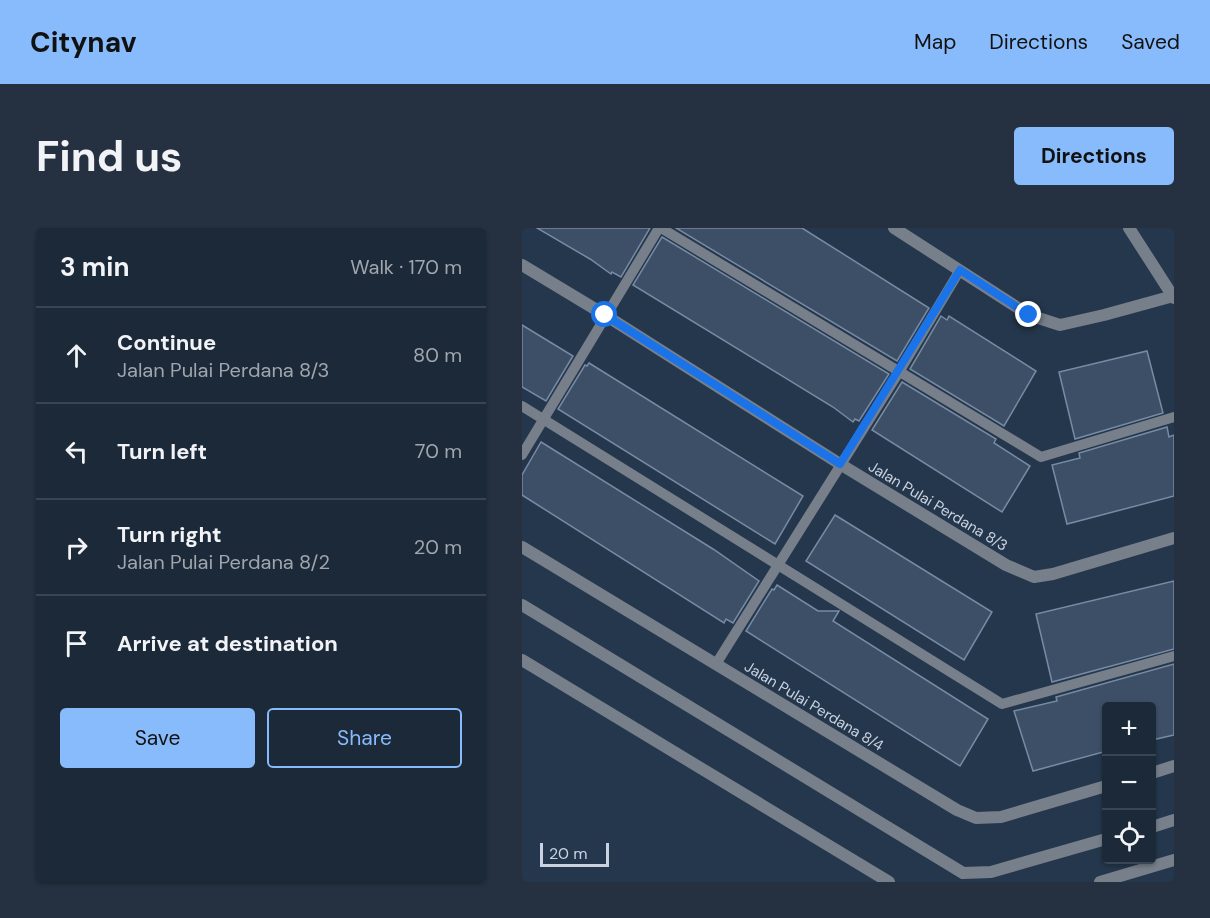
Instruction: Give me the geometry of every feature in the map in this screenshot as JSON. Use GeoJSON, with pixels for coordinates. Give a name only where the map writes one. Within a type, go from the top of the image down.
{"type":"FeatureCollection","features":[{"type":"Feature","properties":{"kind":"street"},"geometry":{"type":"LineString","coordinates":[[894,228],[1029,315],[1060,325],[1173,297],[1129,228]]}},
{"type":"Feature","properties":{"kind":"street","name":"Jalan Pulai Perdana 8/3"},"geometry":{"type":"LineString","coordinates":[[522,266],[605,315],[840,464],[1006,565],[1034,577],[1053,574],[1174,538]]}},
{"type":"Feature","properties":{"kind":"street","name":"Jalan Pulai Perdana 8/4"},"geometry":{"type":"LineString","coordinates":[[522,547],[957,810],[976,818],[1001,817],[1102,787]]}},
{"type":"Feature","properties":{"kind":"street"},"geometry":{"type":"LineString","coordinates":[[522,605],[963,873],[991,872],[1102,840]]}},
{"type":"Feature","properties":{"kind":"street"},"geometry":{"type":"LineString","coordinates":[[522,660],[889,882]]}},
{"type":"Feature","properties":{"kind":"street"},"geometry":{"type":"LineString","coordinates":[[1156,772],[1174,766]]}},
{"type":"Feature","properties":{"kind":"street"},"geometry":{"type":"LineString","coordinates":[[1156,826],[1174,820]]}},
{"type":"Feature","properties":{"kind":"street"},"geometry":{"type":"LineString","coordinates":[[1100,882],[1174,860]]}},
{"type":"Feature","properties":{"kind":"lane"},"geometry":{"type":"LineString","coordinates":[[522,455],[605,315],[660,228],[1041,457],[1174,417]]}},
{"type":"Feature","properties":{"kind":"lane"},"geometry":{"type":"LineString","coordinates":[[716,664],[899,372],[960,270]]}},
{"type":"Feature","properties":{"kind":"lane"},"geometry":{"type":"LineString","coordinates":[[522,406],[1002,704],[1174,656]]}},
{"type":"Feature","properties":{"kind":"building"},"geometry":{"type":"Polygon","coordinates":[[[537,228],[650,228],[621,277],[612,272],[611,274],[537,228]]]}},
{"type":"Feature","properties":{"kind":"building"},"geometry":{"type":"Polygon","coordinates":[[[676,228],[802,228],[929,308],[897,361],[676,228]]]}},
{"type":"Feature","properties":{"kind":"building"},"geometry":{"type":"Polygon","coordinates":[[[662,237],[889,374],[859,421],[855,419],[853,422],[833,407],[633,285],[662,237]]]}},
{"type":"Feature","properties":{"kind":"building"},"geometry":{"type":"Polygon","coordinates":[[[941,316],[947,320],[949,316],[1036,371],[1004,426],[910,369],[941,316]]]}},
{"type":"Feature","properties":{"kind":"building"},"geometry":{"type":"Polygon","coordinates":[[[522,325],[573,356],[546,401],[522,387],[522,325]]]}},
{"type":"Feature","properties":{"kind":"building"},"geometry":{"type":"Polygon","coordinates":[[[1147,351],[1163,413],[1075,439],[1059,372],[1147,351]]]}},
{"type":"Feature","properties":{"kind":"building"},"geometry":{"type":"Polygon","coordinates":[[[589,363],[803,496],[775,544],[558,409],[585,365],[589,363]]]}},
{"type":"Feature","properties":{"kind":"building"},"geometry":{"type":"Polygon","coordinates":[[[902,382],[996,439],[994,443],[1030,466],[1002,512],[872,430],[902,382]]]}},
{"type":"Feature","properties":{"kind":"building"},"geometry":{"type":"Polygon","coordinates":[[[1167,427],[1169,437],[1174,435],[1174,496],[1067,524],[1052,465],[1080,458],[1079,453],[1167,427]]]}},
{"type":"Feature","properties":{"kind":"building"},"geometry":{"type":"Polygon","coordinates":[[[541,442],[713,549],[759,581],[733,623],[726,619],[724,623],[522,495],[522,475],[541,442]]]}},
{"type":"Feature","properties":{"kind":"building"},"geometry":{"type":"Polygon","coordinates":[[[835,515],[992,612],[964,660],[806,561],[835,515]]]}},
{"type":"Feature","properties":{"kind":"building"},"geometry":{"type":"Polygon","coordinates":[[[1174,581],[1174,649],[1052,682],[1036,614],[1174,581]]]}},
{"type":"Feature","properties":{"kind":"building"},"geometry":{"type":"Polygon","coordinates":[[[777,585],[818,611],[839,611],[833,621],[988,719],[960,766],[746,631],[772,589],[774,590],[777,585]]]}},
{"type":"Feature","properties":{"kind":"building"},"geometry":{"type":"Polygon","coordinates":[[[1174,664],[1174,735],[1156,739],[1156,702],[1102,702],[1102,752],[1033,771],[1014,711],[1057,701],[1056,697],[1174,664]]]}},
{"type":"Feature","properties":{"kind":"route"},"geometry":{"type":"LineString","coordinates":[[605,315],[840,464],[960,270],[1029,315]]}}]}
